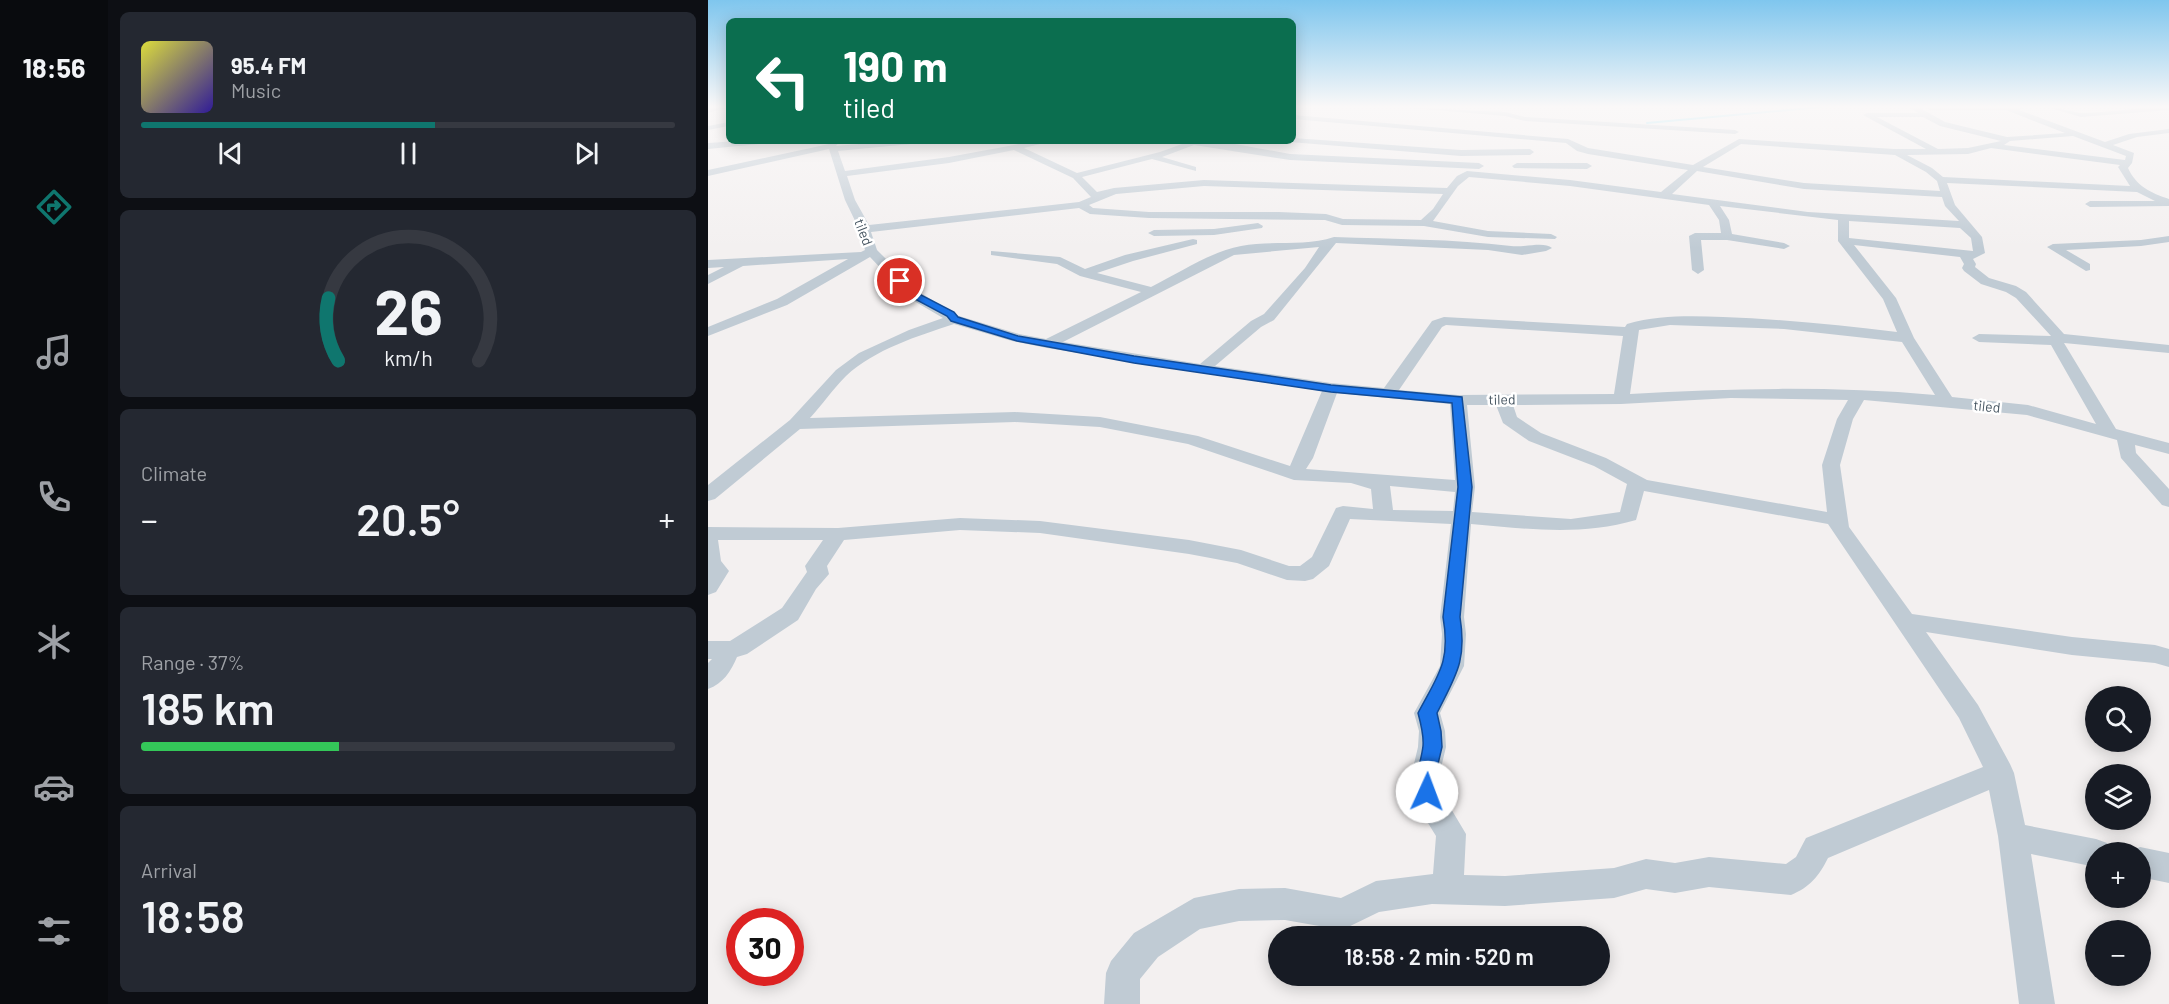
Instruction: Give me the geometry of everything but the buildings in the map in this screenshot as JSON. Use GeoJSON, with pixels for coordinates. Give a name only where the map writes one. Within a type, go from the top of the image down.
{"type":"FeatureCollection","features":[{"type":"Feature","properties":{"kind":"street"},"geometry":{"type":"LineString","coordinates":[[708,173],[794,154]]}},
{"type":"Feature","properties":{"kind":"street","name":"tiled"},"geometry":{"type":"LineString","coordinates":[[836,154],[850,200],[865,229],[869,253],[914,295],[951,314],[954,319],[1017,338],[1331,388],[1458,400],[1621,399],[1731,393],[1859,395],[1947,402],[2028,410],[2169,449]]}},
{"type":"Feature","properties":{"kind":"street"},"geometry":{"type":"LineString","coordinates":[[842,174],[980,154]]}},
{"type":"Feature","properties":{"kind":"street"},"geometry":{"type":"LineString","coordinates":[[1029,154],[1080,179],[1121,184],[1119,190]]}},
{"type":"Feature","properties":{"kind":"street"},"geometry":{"type":"LineString","coordinates":[[1080,179],[1162,154]]}},
{"type":"Feature","properties":{"kind":"street"},"geometry":{"type":"LineString","coordinates":[[1273,154],[1467,170],[1570,183],[1630,196],[1663,196],[1712,202],[1851,207],[1962,225],[1976,237],[1978,253],[1966,257],[1970,264],[1968,268],[1985,281],[2011,289],[2021,295],[2058,340],[2117,433],[2127,454],[2169,501]]}},
{"type":"Feature","properties":{"kind":"street"},"geometry":{"type":"LineString","coordinates":[[1606,154],[1804,186],[1851,207],[1946,194]]}},
{"type":"Feature","properties":{"kind":"street"},"geometry":{"type":"LineString","coordinates":[[1663,196],[1689,180],[1695,168],[1718,154]]}},
{"type":"Feature","properties":{"kind":"street"},"geometry":{"type":"LineString","coordinates":[[1898,154],[1929,170],[1941,180],[1950,206],[1966,223],[1962,225]]}},
{"type":"Feature","properties":{"kind":"street"},"geometry":{"type":"LineString","coordinates":[[2055,154],[2128,163]]}},
{"type":"Feature","properties":{"kind":"street"},"geometry":{"type":"LineString","coordinates":[[2128,154],[2131,155],[2128,163],[2123,167],[2127,178],[2138,189],[2169,204]]}},
{"type":"Feature","properties":{"kind":"street"},"geometry":{"type":"LineString","coordinates":[[1153,157],[1193,169]]}},
{"type":"Feature","properties":{"kind":"street"},"geometry":{"type":"LineString","coordinates":[[1282,167],[1290,157]]}},
{"type":"Feature","properties":{"kind":"street"},"geometry":{"type":"LineString","coordinates":[[1424,224],[1432,218],[1457,178],[1467,170],[1496,166]]}},
{"type":"Feature","properties":{"kind":"street"},"geometry":{"type":"LineString","coordinates":[[1507,166],[1587,166]]}},
{"type":"Feature","properties":{"kind":"street"},"geometry":{"type":"LineString","coordinates":[[737,167],[756,174]]}},
{"type":"Feature","properties":{"kind":"street"},"geometry":{"type":"LineString","coordinates":[[865,229],[1081,205],[1119,190],[1241,180],[1272,173]]}},
{"type":"Feature","properties":{"kind":"street"},"geometry":{"type":"LineString","coordinates":[[1990,173],[2007,184]]}},
{"type":"Feature","properties":{"kind":"street"},"geometry":{"type":"LineString","coordinates":[[2115,177],[2127,178]]}},
{"type":"Feature","properties":{"kind":"street"},"geometry":{"type":"LineString","coordinates":[[1080,179],[1094,195],[1103,195]]}},
{"type":"Feature","properties":{"kind":"street"},"geometry":{"type":"LineString","coordinates":[[1941,180],[2138,189]]}},
{"type":"Feature","properties":{"kind":"street"},"geometry":{"type":"LineString","coordinates":[[1204,183],[1450,191]]}},
{"type":"Feature","properties":{"kind":"street"},"geometry":{"type":"LineString","coordinates":[[1804,186],[1805,206]]}},
{"type":"Feature","properties":{"kind":"street"},"geometry":{"type":"LineString","coordinates":[[1712,202],[1724,219],[1727,237]]}},
{"type":"Feature","properties":{"kind":"street"},"geometry":{"type":"LineString","coordinates":[[2090,204],[2169,204]]}},
{"type":"Feature","properties":{"kind":"street"},"geometry":{"type":"LineString","coordinates":[[1081,205],[1090,211],[1149,214],[1279,214],[1326,217],[1346,222]]}},
{"type":"Feature","properties":{"kind":"street"},"geometry":{"type":"LineString","coordinates":[[1851,207],[1842,226],[1844,241],[1889,298],[1907,338],[1947,402]]}},
{"type":"Feature","properties":{"kind":"street"},"geometry":{"type":"LineString","coordinates":[[1047,344],[1152,291],[1177,281],[1198,267],[1230,252],[1245,248],[1295,247],[1332,241],[1427,245],[1470,251],[1522,251],[1548,242],[1424,224],[1311,221],[1193,238],[1084,273]]}},
{"type":"Feature","properties":{"kind":"street"},"geometry":{"type":"LineString","coordinates":[[1203,369],[1256,324],[1269,317],[1310,270],[1318,255],[1346,222]]}},
{"type":"Feature","properties":{"kind":"street"},"geometry":{"type":"LineString","coordinates":[[1388,243],[1400,224]]}},
{"type":"Feature","properties":{"kind":"street"},"geometry":{"type":"LineString","coordinates":[[1245,248],[1246,242],[1256,229],[1265,226]]}},
{"type":"Feature","properties":{"kind":"street"},"geometry":{"type":"LineString","coordinates":[[1427,245],[1439,226]]}},
{"type":"Feature","properties":{"kind":"street"},"geometry":{"type":"LineString","coordinates":[[1470,251],[1479,232]]}},
{"type":"Feature","properties":{"kind":"street"},"geometry":{"type":"LineString","coordinates":[[1154,233],[1193,238],[1230,252]]}},
{"type":"Feature","properties":{"kind":"street"},"geometry":{"type":"LineString","coordinates":[[1698,270],[1695,236],[1727,237],[1784,246]]}},
{"type":"Feature","properties":{"kind":"street"},"geometry":{"type":"LineString","coordinates":[[2086,267],[2054,247],[2141,243],[2169,239]]}},
{"type":"Feature","properties":{"kind":"street"},"geometry":{"type":"LineString","coordinates":[[1844,241],[1971,255]]}},
{"type":"Feature","properties":{"kind":"street"},"geometry":{"type":"LineString","coordinates":[[708,256],[714,264],[869,253]]}},
{"type":"Feature","properties":{"kind":"street"},"geometry":{"type":"LineString","coordinates":[[708,332],[782,302],[869,253]]}},
{"type":"Feature","properties":{"kind":"street"},"geometry":{"type":"LineString","coordinates":[[995,253],[1050,259],[1084,273],[1152,291]]}},
{"type":"Feature","properties":{"kind":"street"},"geometry":{"type":"LineString","coordinates":[[708,280],[745,261]]}},
{"type":"Feature","properties":{"kind":"street"},"geometry":{"type":"LineString","coordinates":[[708,495],[796,424],[841,373],[864,356],[914,333],[954,319]]}},
{"type":"Feature","properties":{"kind":"street"},"geometry":{"type":"LineString","coordinates":[[1389,392],[1437,324],[1444,321],[1632,332]]}},
{"type":"Feature","properties":{"kind":"street"},"geometry":{"type":"LineString","coordinates":[[1621,399],[1632,327],[1669,321],[1744,321],[1792,324],[1907,338]]}},
{"type":"Feature","properties":{"kind":"street"},"geometry":{"type":"LineString","coordinates":[[1979,338],[2058,340],[2169,349]]}},
{"type":"Feature","properties":{"kind":"street"},"geometry":{"type":"LineString","coordinates":[[1294,474],[1304,458],[1331,388]]}},
{"type":"Feature","properties":{"kind":"street"},"geometry":{"type":"LineString","coordinates":[[1859,395],[1845,419],[1831,465],[1839,528],[1969,712],[2000,773],[2013,836],[2037,1004]]}},
{"type":"Feature","properties":{"kind":"street"},"geometry":{"type":"LineString","coordinates":[[1503,399],[1509,418],[1535,437],[1600,462],[1642,485],[1838,520]]}},
{"type":"Feature","properties":{"kind":"street"},"geometry":{"type":"LineString","coordinates":[[1448,890],[1451,834],[1427,792],[1427,768],[1432,747],[1432,731],[1427,713],[1452,666],[1454,634],[1452,617],[1465,487],[1458,400]]}},
{"type":"Feature","properties":{"kind":"street"},"geometry":{"type":"LineString","coordinates":[[796,424],[1015,417],[1100,422],[1192,440],[1294,474],[1465,487]]}},
{"type":"Feature","properties":{"kind":"street"},"geometry":{"type":"LineString","coordinates":[[708,479],[731,476]]}},
{"type":"Feature","properties":{"kind":"street"},"geometry":{"type":"LineString","coordinates":[[1353,477],[1380,486],[1384,516]]}},
{"type":"Feature","properties":{"kind":"street"},"geometry":{"type":"LineString","coordinates":[[708,533],[838,534],[960,524],[1040,527],[1189,547],[1241,557],[1287,573],[1305,574],[1321,561],[1343,512],[1384,516],[1574,524],[1613,522],[1629,516],[1634,488],[1642,485]]}},
{"type":"Feature","properties":{"kind":"street"},"geometry":{"type":"LineString","coordinates":[[708,679],[722,664],[718,651],[738,648],[790,614],[808,585],[818,574],[816,566],[838,534]]}},
{"type":"Feature","properties":{"kind":"street"},"geometry":{"type":"LineString","coordinates":[[708,539],[711,562],[718,571],[708,586]]}},
{"type":"Feature","properties":{"kind":"street"},"geometry":{"type":"LineString","coordinates":[[1905,621],[2072,646],[2155,654],[2169,658]]}},
{"type":"Feature","properties":{"kind":"street"},"geometry":{"type":"LineString","coordinates":[[1122,1004],[1123,973],[1146,945],[1194,914],[1239,905],[1285,904],[1342,914],[1376,897],[1432,889],[1505,891],[1614,883],[1646,874],[1675,878],[1709,872],[1791,880],[1807,867],[1817,848],[2000,773]]}},
{"type":"Feature","properties":{"kind":"street"},"geometry":{"type":"LineString","coordinates":[[2013,836],[2085,851]]}},
{"type":"Feature","properties":{"kind":"street"},"geometry":{"type":"LineString","coordinates":[[2151,864],[2169,868]]}},
{"type":"Feature","properties":{"kind":"route"},"geometry":{"type":"LineString","coordinates":[[900,281],[914,295],[951,314],[954,319],[1017,338],[1134,359],[1331,388],[1458,400],[1465,487],[1452,617],[1454,634],[1452,666],[1444,677],[1427,713],[1432,731],[1432,747],[1427,768],[1427,792]]}}]}
